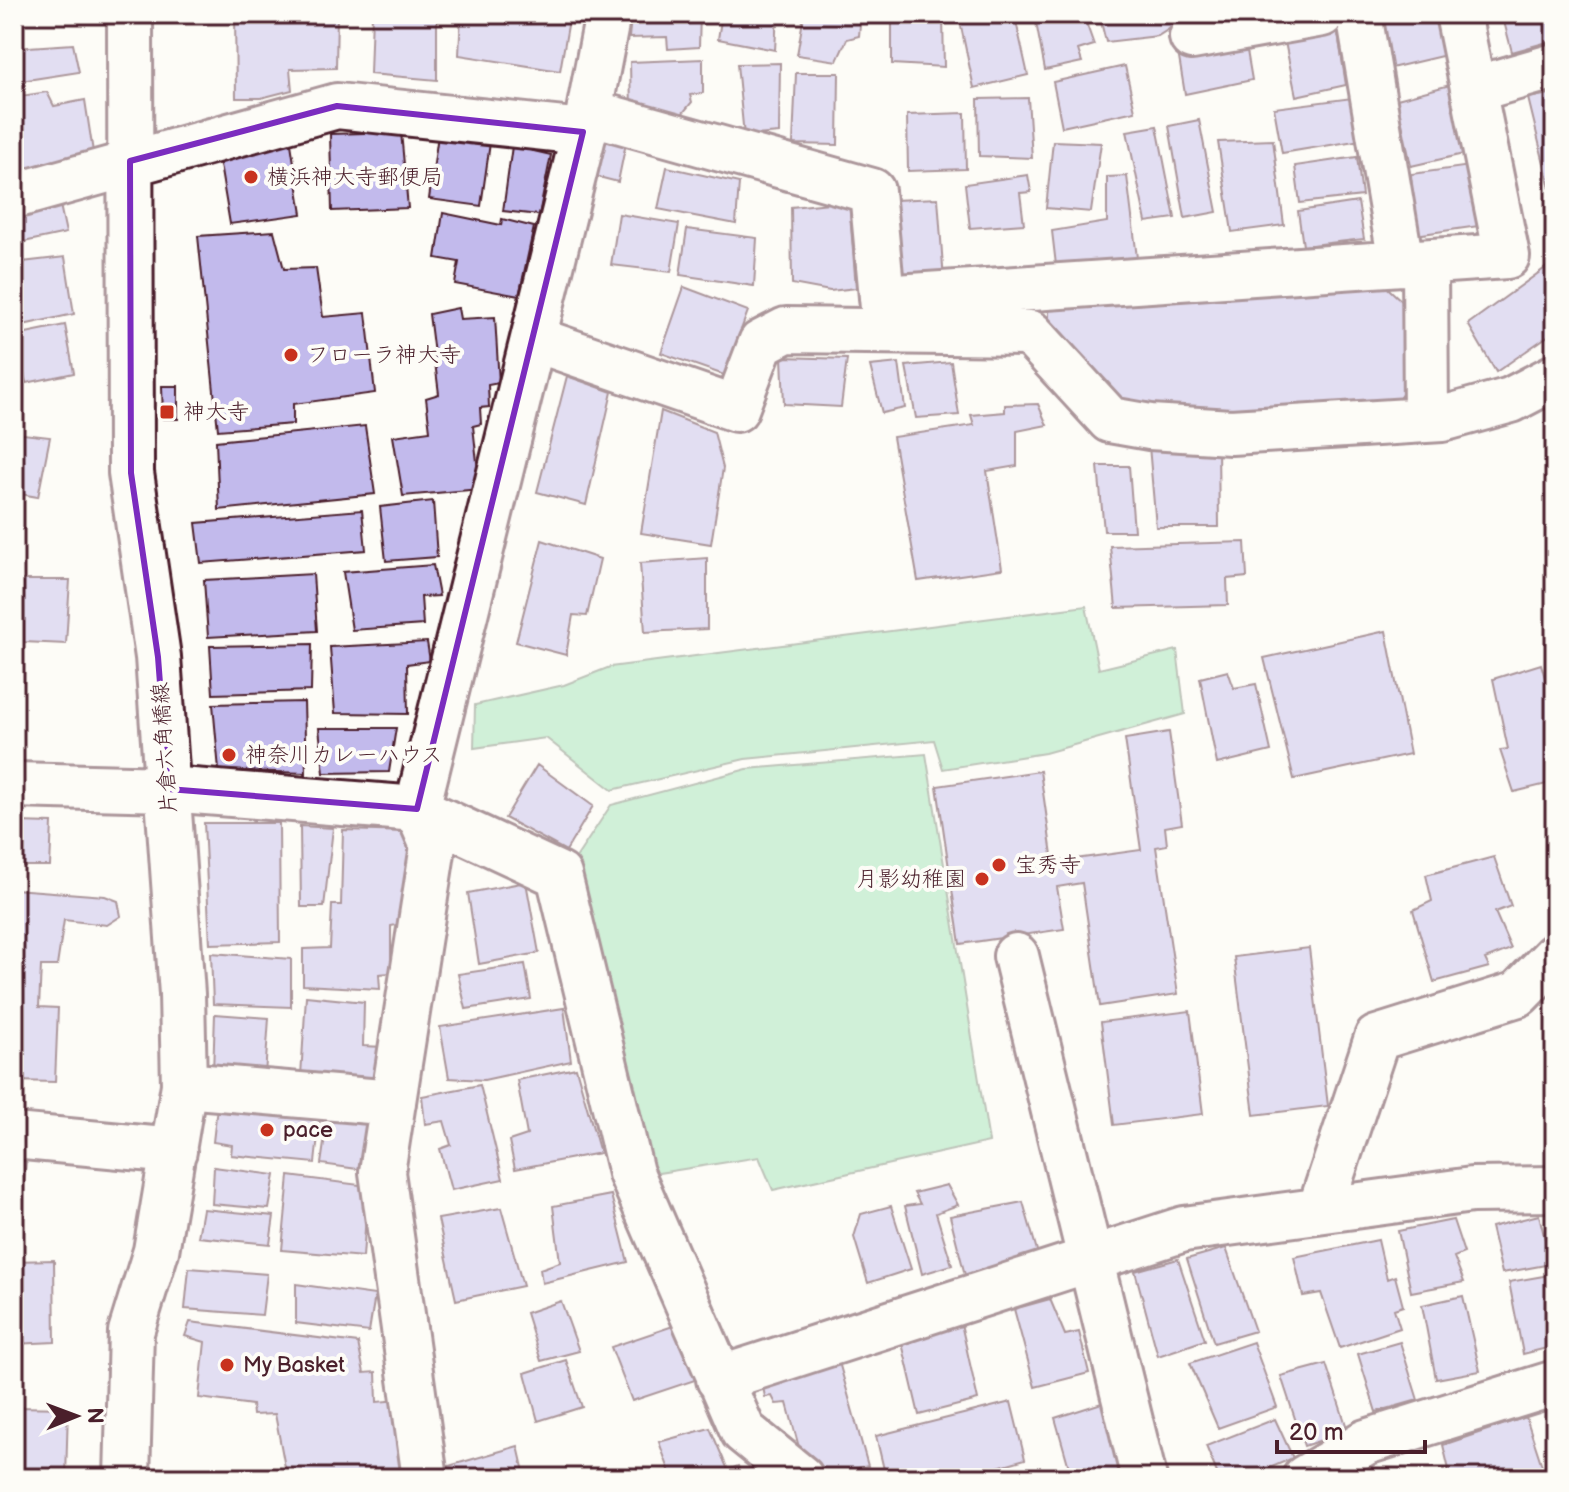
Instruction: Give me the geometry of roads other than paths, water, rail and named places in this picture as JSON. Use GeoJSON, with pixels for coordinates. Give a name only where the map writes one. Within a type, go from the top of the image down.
{"type":"FeatureCollection","features":[{"type":"Feature","properties":{"kind":"street","name":"片倉六角橋線"},"geometry":{"type":"LineString","coordinates":[[127,1478],[131,1332],[156,1251],[184,1085],[158,657],[131,473],[130,14]]}},
{"type":"Feature","properties":{"kind":"street"},"geometry":{"type":"LineString","coordinates":[[425,1478],[382,1172],[433,846],[417,809],[534,339],[586,122],[608,14]]}},
{"type":"Feature","properties":{"kind":"street"},"geometry":{"type":"LineString","coordinates":[[1192,37],[1322,14]]}},
{"type":"Feature","properties":{"kind":"street"},"geometry":{"type":"LineString","coordinates":[[1359,14],[1413,262],[1426,420]]}},
{"type":"Feature","properties":{"kind":"street"},"geometry":{"type":"LineString","coordinates":[[534,339],[736,409],[761,343],[786,330],[883,315],[1413,262],[1507,256],[1458,14]]}},
{"type":"Feature","properties":{"kind":"street"},"geometry":{"type":"LineString","coordinates":[[1475,89],[1555,66]]}},
{"type":"Feature","properties":{"kind":"street"},"geometry":{"type":"LineString","coordinates":[[14,196],[130,161],[337,106],[586,122],[872,191],[883,315]]}},
{"type":"Feature","properties":{"kind":"street"},"geometry":{"type":"LineString","coordinates":[[883,315],[1030,333],[1110,420],[1150,427],[1231,432],[1442,419],[1511,400],[1555,377]]}},
{"type":"Feature","properties":{"kind":"street"},"geometry":{"type":"LineString","coordinates":[[14,785],[168,789],[417,809],[559,875],[631,1173],[743,1431],[801,1478]]}},
{"type":"Feature","properties":{"kind":"street"},"geometry":{"type":"LineString","coordinates":[[1016,956],[1088,1260],[1144,1478]]}},
{"type":"Feature","properties":{"kind":"street"},"geometry":{"type":"LineString","coordinates":[[1320,1210],[1377,1038],[1518,994],[1555,956]]}},
{"type":"Feature","properties":{"kind":"street"},"geometry":{"type":"LineString","coordinates":[[184,1085],[393,1103]]}},
{"type":"Feature","properties":{"kind":"street"},"geometry":{"type":"LineString","coordinates":[[14,1136],[174,1151]]}},
{"type":"Feature","properties":{"kind":"street"},"geometry":{"type":"LineString","coordinates":[[719,1379],[1184,1229],[1472,1190],[1555,1189]]}},
{"type":"Feature","properties":{"kind":"street"},"geometry":{"type":"LineString","coordinates":[[1305,1478],[1366,1442],[1555,1383]]}},
{"type":"Feature","properties":{"kind":"place","name":"横浜神大寺郵便局"},"geometry":{"type":"Point","coordinates":[251,177]}},
{"type":"Feature","properties":{"kind":"place","name":"フローラ神大寺"},"geometry":{"type":"Point","coordinates":[291,355]}},
{"type":"Feature","properties":{"kind":"place","name":"神大寺"},"geometry":{"type":"Point","coordinates":[167,412]}},
{"type":"Feature","properties":{"kind":"place","name":"神奈川カレーハウス"},"geometry":{"type":"Point","coordinates":[229,755]}},
{"type":"Feature","properties":{"kind":"place","name":"宝秀寺"},"geometry":{"type":"Point","coordinates":[999,865]}},
{"type":"Feature","properties":{"kind":"place","name":"月影幼稚園"},"geometry":{"type":"Point","coordinates":[982,879]}},
{"type":"Feature","properties":{"kind":"place","name":"pace"},"geometry":{"type":"Point","coordinates":[267,1130]}},
{"type":"Feature","properties":{"kind":"place","name":"My Basket"},"geometry":{"type":"Point","coordinates":[227,1365]}}]}
